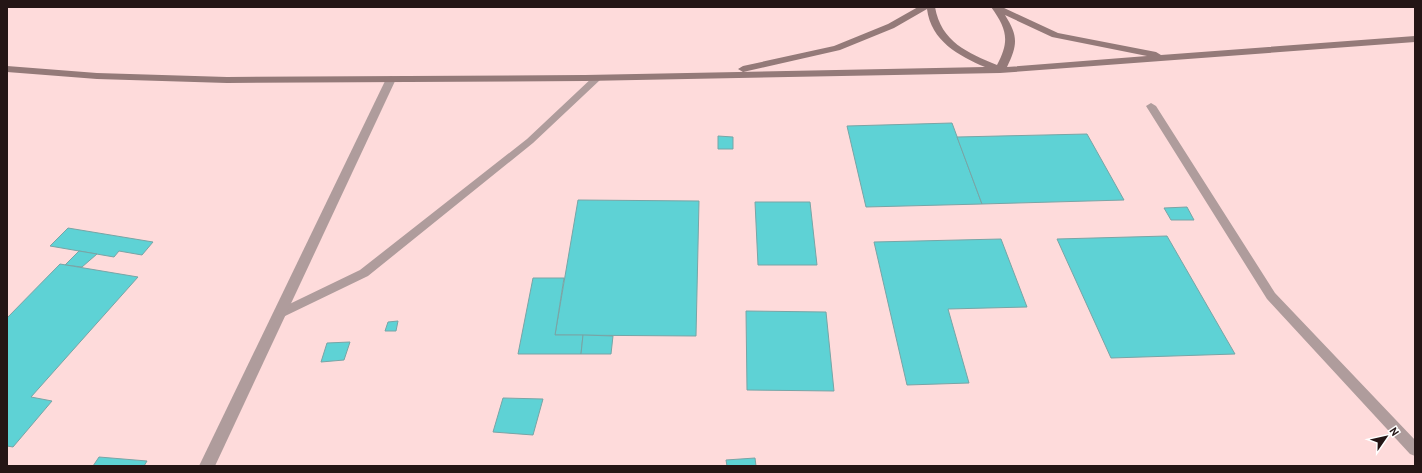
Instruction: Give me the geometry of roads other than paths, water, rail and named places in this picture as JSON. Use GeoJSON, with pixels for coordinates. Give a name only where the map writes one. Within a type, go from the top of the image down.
{"type":"FeatureCollection","features":[{"type":"Feature","properties":{"kind":"main road"},"geometry":{"type":"LineString","coordinates":[[717,75],[837,48],[891,26],[924,7]]}},
{"type":"Feature","properties":{"kind":"main road"},"geometry":{"type":"LineString","coordinates":[[931,7],[934,24],[946,42],[968,56],[1000,70]]}},
{"type":"Feature","properties":{"kind":"main road"},"geometry":{"type":"LineString","coordinates":[[996,7],[1012,35],[1011,49],[1000,70]]}},
{"type":"Feature","properties":{"kind":"main road"},"geometry":{"type":"LineString","coordinates":[[996,7],[1055,34],[1171,58]]}},
{"type":"Feature","properties":{"kind":"main road"},"geometry":{"type":"LineString","coordinates":[[7,69],[97,76],[227,80],[597,78],[1000,70],[1415,39]]}},
{"type":"Feature","properties":{"kind":"street"},"geometry":{"type":"LineString","coordinates":[[207,466],[391,79]]}},
{"type":"Feature","properties":{"kind":"lane"},"geometry":{"type":"LineString","coordinates":[[279,314],[364,273],[530,142],[597,78]]}},
{"type":"Feature","properties":{"kind":"lane"},"geometry":{"type":"LineString","coordinates":[[1151,106],[1271,296],[1415,450]]}}]}
